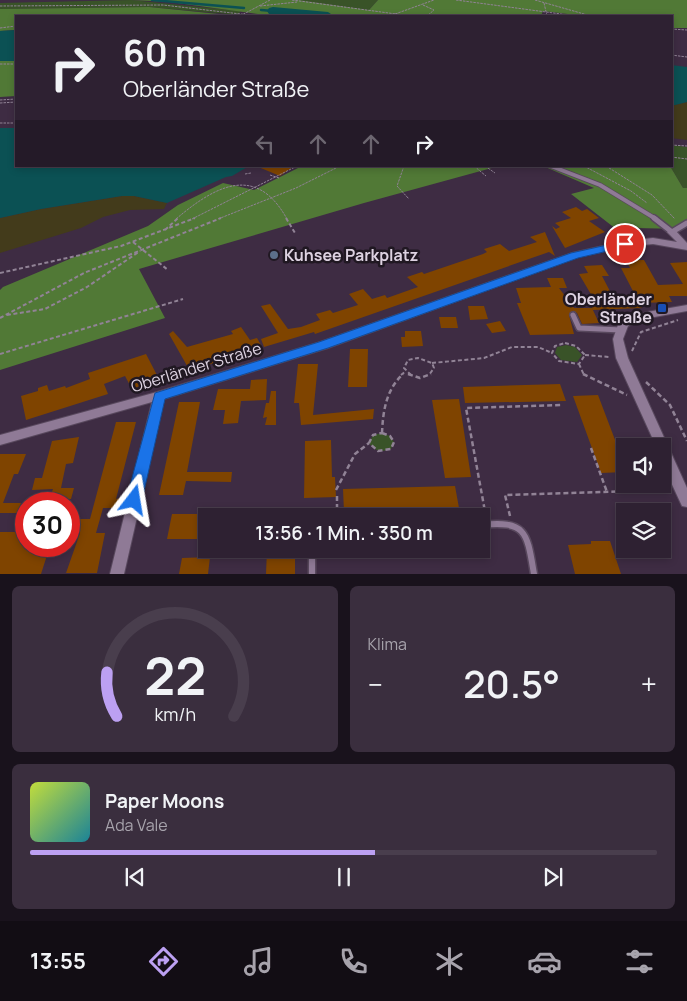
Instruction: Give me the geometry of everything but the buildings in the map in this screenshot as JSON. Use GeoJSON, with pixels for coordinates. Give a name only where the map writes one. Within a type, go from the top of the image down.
{"type":"FeatureCollection","features":[{"type":"Feature","properties":{"kind":"street","name":"Oberländer Straße"},"geometry":{"type":"LineString","coordinates":[[675,229],[687,247]]}},
{"type":"Feature","properties":{"kind":"street","name":"Oberländer Straße"},"geometry":{"type":"LineString","coordinates":[[0,440],[159,396],[332,342],[575,255],[625,244],[653,241],[687,247]]}},
{"type":"Feature","properties":{"kind":"street"},"geometry":{"type":"LineString","coordinates":[[658,438],[640,400],[627,355],[618,339],[623,324],[648,315],[687,308]]}},
{"type":"Feature","properties":{"kind":"street"},"geometry":{"type":"LineString","coordinates":[[117,574],[159,396]]}},
{"type":"Feature","properties":{"kind":"street"},"geometry":{"type":"LineString","coordinates":[[671,467],[687,502]]}},
{"type":"Feature","properties":{"kind":"lane"},"geometry":{"type":"LineString","coordinates":[[554,167],[586,178],[619,193],[675,229],[687,223]]}},
{"type":"Feature","properties":{"kind":"lane"},"geometry":{"type":"LineString","coordinates":[[573,314],[579,328],[585,330],[621,330]]}},
{"type":"Feature","properties":{"kind":"lane"},"geometry":{"type":"LineString","coordinates":[[490,525],[511,524],[520,529],[526,538],[534,574]]}},
{"type":"Feature","properties":{"kind":"lane"},"geometry":{"type":"LineString","coordinates":[[312,558],[312,574]]}},
{"type":"Feature","properties":{"kind":"path"},"geometry":{"type":"LineString","coordinates":[[241,15],[270,0]]}},
{"type":"Feature","properties":{"kind":"path"},"geometry":{"type":"LineString","coordinates":[[292,0],[403,15]]}},
{"type":"Feature","properties":{"kind":"path"},"geometry":{"type":"LineString","coordinates":[[395,14],[434,0]]}},
{"type":"Feature","properties":{"kind":"path"},"geometry":{"type":"LineString","coordinates":[[456,0],[567,15]]}},
{"type":"Feature","properties":{"kind":"path"},"geometry":{"type":"LineString","coordinates":[[535,0],[587,15]]}},
{"type":"Feature","properties":{"kind":"path"},"geometry":{"type":"LineString","coordinates":[[260,6],[302,2]]}},
{"type":"Feature","properties":{"kind":"path"},"geometry":{"type":"LineString","coordinates":[[544,3],[548,13]]}},
{"type":"Feature","properties":{"kind":"path"},"geometry":{"type":"LineString","coordinates":[[423,4],[434,10],[428,15]]}},
{"type":"Feature","properties":{"kind":"path"},"geometry":{"type":"LineString","coordinates":[[0,6],[163,5],[253,15]]}},
{"type":"Feature","properties":{"kind":"path"},"geometry":{"type":"LineString","coordinates":[[0,28],[15,26]]}},
{"type":"Feature","properties":{"kind":"path"},"geometry":{"type":"LineString","coordinates":[[673,30],[687,30]]}},
{"type":"Feature","properties":{"kind":"path"},"geometry":{"type":"LineString","coordinates":[[673,55],[687,57]]}},
{"type":"Feature","properties":{"kind":"path"},"geometry":{"type":"LineString","coordinates":[[0,64],[15,64]]}},
{"type":"Feature","properties":{"kind":"path"},"geometry":{"type":"LineString","coordinates":[[0,102],[15,101]]}},
{"type":"Feature","properties":{"kind":"path"},"geometry":{"type":"LineString","coordinates":[[0,124],[15,123]]}},
{"type":"Feature","properties":{"kind":"path"},"geometry":{"type":"LineString","coordinates":[[673,145],[687,146]]}},
{"type":"Feature","properties":{"kind":"path"},"geometry":{"type":"LineString","coordinates":[[673,157],[687,159]]}},
{"type":"Feature","properties":{"kind":"path"},"geometry":{"type":"LineString","coordinates":[[0,273],[133,242],[163,232],[200,216],[256,187],[279,178],[296,167]]}},
{"type":"Feature","properties":{"kind":"path"},"geometry":{"type":"LineString","coordinates":[[0,317],[84,273],[272,197],[338,167]]}},
{"type":"Feature","properties":{"kind":"path"},"geometry":{"type":"LineString","coordinates":[[404,167],[397,186],[409,199]]}},
{"type":"Feature","properties":{"kind":"path"},"geometry":{"type":"LineString","coordinates":[[475,167],[486,176]]}},
{"type":"Feature","properties":{"kind":"path"},"geometry":{"type":"LineString","coordinates":[[486,167],[495,173]]}},
{"type":"Feature","properties":{"kind":"path"},"geometry":{"type":"LineString","coordinates":[[608,167],[652,195],[670,212],[675,229]]}},
{"type":"Feature","properties":{"kind":"path"},"geometry":{"type":"LineString","coordinates":[[245,174],[251,173]]}},
{"type":"Feature","properties":{"kind":"path"},"geometry":{"type":"LineString","coordinates":[[270,174],[279,178]]}},
{"type":"Feature","properties":{"kind":"path"},"geometry":{"type":"LineString","coordinates":[[163,232],[186,210],[212,192],[238,186],[256,187],[272,197],[295,233]]}},
{"type":"Feature","properties":{"kind":"path"},"geometry":{"type":"LineString","coordinates":[[133,242],[156,258],[168,270]]}},
{"type":"Feature","properties":{"kind":"path"},"geometry":{"type":"LineString","coordinates":[[5,315],[45,309],[87,287],[132,259],[142,250]]}},
{"type":"Feature","properties":{"kind":"path"},"geometry":{"type":"LineString","coordinates":[[0,354],[183,299]]}},
{"type":"Feature","properties":{"kind":"path"},"geometry":{"type":"LineString","coordinates":[[552,353],[555,346],[565,343],[576,346],[585,355],[627,355],[641,332],[678,320]]}},
{"type":"Feature","properties":{"kind":"path"},"geometry":{"type":"LineString","coordinates":[[432,363],[434,368],[431,375],[420,378],[409,375],[404,368],[410,359],[418,358],[432,363],[484,358],[504,352],[512,346],[538,347],[552,353],[559,361],[579,364]]}},
{"type":"Feature","properties":{"kind":"path"},"geometry":{"type":"LineString","coordinates":[[579,364],[585,355]]}},
{"type":"Feature","properties":{"kind":"path"},"geometry":{"type":"LineString","coordinates":[[579,364],[584,376],[640,400]]}},
{"type":"Feature","properties":{"kind":"path"},"geometry":{"type":"LineString","coordinates":[[382,433],[382,410],[397,379],[406,371]]}},
{"type":"Feature","properties":{"kind":"path"},"geometry":{"type":"LineString","coordinates":[[643,380],[670,405],[687,441]]}},
{"type":"Feature","properties":{"kind":"path"},"geometry":{"type":"LineString","coordinates":[[481,508],[466,408],[563,405]]}},
{"type":"Feature","properties":{"kind":"path"},"geometry":{"type":"LineString","coordinates":[[336,490],[355,454],[369,443],[373,436],[382,433],[390,436],[394,442],[391,449],[382,452],[373,449],[369,443]]}},
{"type":"Feature","properties":{"kind":"path"},"geometry":{"type":"LineString","coordinates":[[591,448],[607,492]]}},
{"type":"Feature","properties":{"kind":"path"},"geometry":{"type":"LineString","coordinates":[[511,524],[506,494],[681,490]]}},
{"type":"Feature","properties":{"kind":"path"},"geometry":{"type":"LineString","coordinates":[[336,496],[337,508]]}},
{"type":"Feature","properties":{"kind":"shaded area"},"geometry":{"type":"Polygon","coordinates":[[[131,0],[240,11],[239,15],[149,7],[0,9],[0,3],[131,0]]]}},
{"type":"Feature","properties":{"kind":"shaded area"},"geometry":{"type":"Polygon","coordinates":[[[299,0],[378,0],[369,10],[299,0]]]}},
{"type":"Feature","properties":{"kind":"shaded area"},"geometry":{"type":"Polygon","coordinates":[[[15,30],[15,61],[0,61],[0,31],[15,30]]]}},
{"type":"Feature","properties":{"kind":"shaded area"},"geometry":{"type":"Polygon","coordinates":[[[673,65],[687,67],[687,102],[673,106],[673,65]]]}},
{"type":"Feature","properties":{"kind":"shaded area"},"geometry":{"type":"Polygon","coordinates":[[[0,128],[15,128],[15,167],[247,167],[232,176],[167,203],[134,196],[122,196],[41,209],[0,218],[0,128]]]}},
{"type":"Feature","properties":{"kind":"shaded area"},"geometry":{"type":"Polygon","coordinates":[[[673,145],[687,147],[687,188],[683,188],[671,167],[673,167],[673,145]]]}},
{"type":"Feature","properties":{"kind":"shaded area"},"geometry":{"type":"Polygon","coordinates":[[[566,345],[575,347],[582,355],[577,362],[561,360],[555,353],[557,347],[566,345]]]}},
{"type":"Feature","properties":{"kind":"shaded area"},"geometry":{"type":"Polygon","coordinates":[[[382,433],[390,436],[394,442],[391,449],[378,451],[369,443],[373,435],[382,433]]]}},
{"type":"Feature","properties":{"kind":"green space"},"geometry":{"type":"Polygon","coordinates":[[[131,0],[299,0],[369,10],[378,0],[687,0],[687,28],[673,28],[673,15],[576,15],[543,11],[541,15],[266,15],[170,2],[131,0]]]}},
{"type":"Feature","properties":{"kind":"green space"},"geometry":{"type":"Polygon","coordinates":[[[149,7],[229,15],[15,15],[15,30],[0,31],[0,9],[149,7]]]}},
{"type":"Feature","properties":{"kind":"green space"},"geometry":{"type":"Polygon","coordinates":[[[0,61],[15,61],[15,96],[0,97],[0,61]]]}},
{"type":"Feature","properties":{"kind":"green space"},"geometry":{"type":"Polygon","coordinates":[[[300,167],[495,167],[364,203],[139,269],[165,318],[0,370],[0,290],[3,287],[148,226],[178,205],[223,183],[254,190],[300,167]]]}},
{"type":"Feature","properties":{"kind":"green space"},"geometry":{"type":"Polygon","coordinates":[[[545,167],[671,167],[683,188],[687,188],[687,224],[683,229],[634,228],[625,236],[571,194],[594,188],[545,167]]]}},
{"type":"Feature","properties":{"kind":"sand"},"geometry":{"type":"Polygon","coordinates":[[[687,102],[687,140],[673,138],[673,106],[687,102]]]}},
{"type":"Feature","properties":{"kind":"sand"},"geometry":{"type":"Polygon","coordinates":[[[122,196],[134,196],[167,203],[164,209],[130,210],[103,217],[81,228],[0,253],[0,218],[41,209],[122,196]]]}},
{"type":"Feature","properties":{"kind":"waterway"},"geometry":{"type":"LineString","coordinates":[[152,0],[244,8]]}},
{"type":"Feature","properties":{"kind":"waterway"},"geometry":{"type":"LineString","coordinates":[[261,10],[273,11]]}},
{"type":"Feature","properties":{"kind":"waterway"},"geometry":{"type":"LineString","coordinates":[[273,11],[317,15]]}},
{"type":"Feature","properties":{"kind":"place","name":"Kuhsee Parkplatz"},"geometry":{"type":"Point","coordinates":[274,255]}},
{"type":"Feature","properties":{"kind":"place","name":"Oberländer Straße"},"geometry":{"type":"Point","coordinates":[662,308]}},
{"type":"Feature","properties":{"kind":"route"},"geometry":{"type":"LineString","coordinates":[[134,500],[159,396],[324,345],[575,255],[625,244]]}}]}
